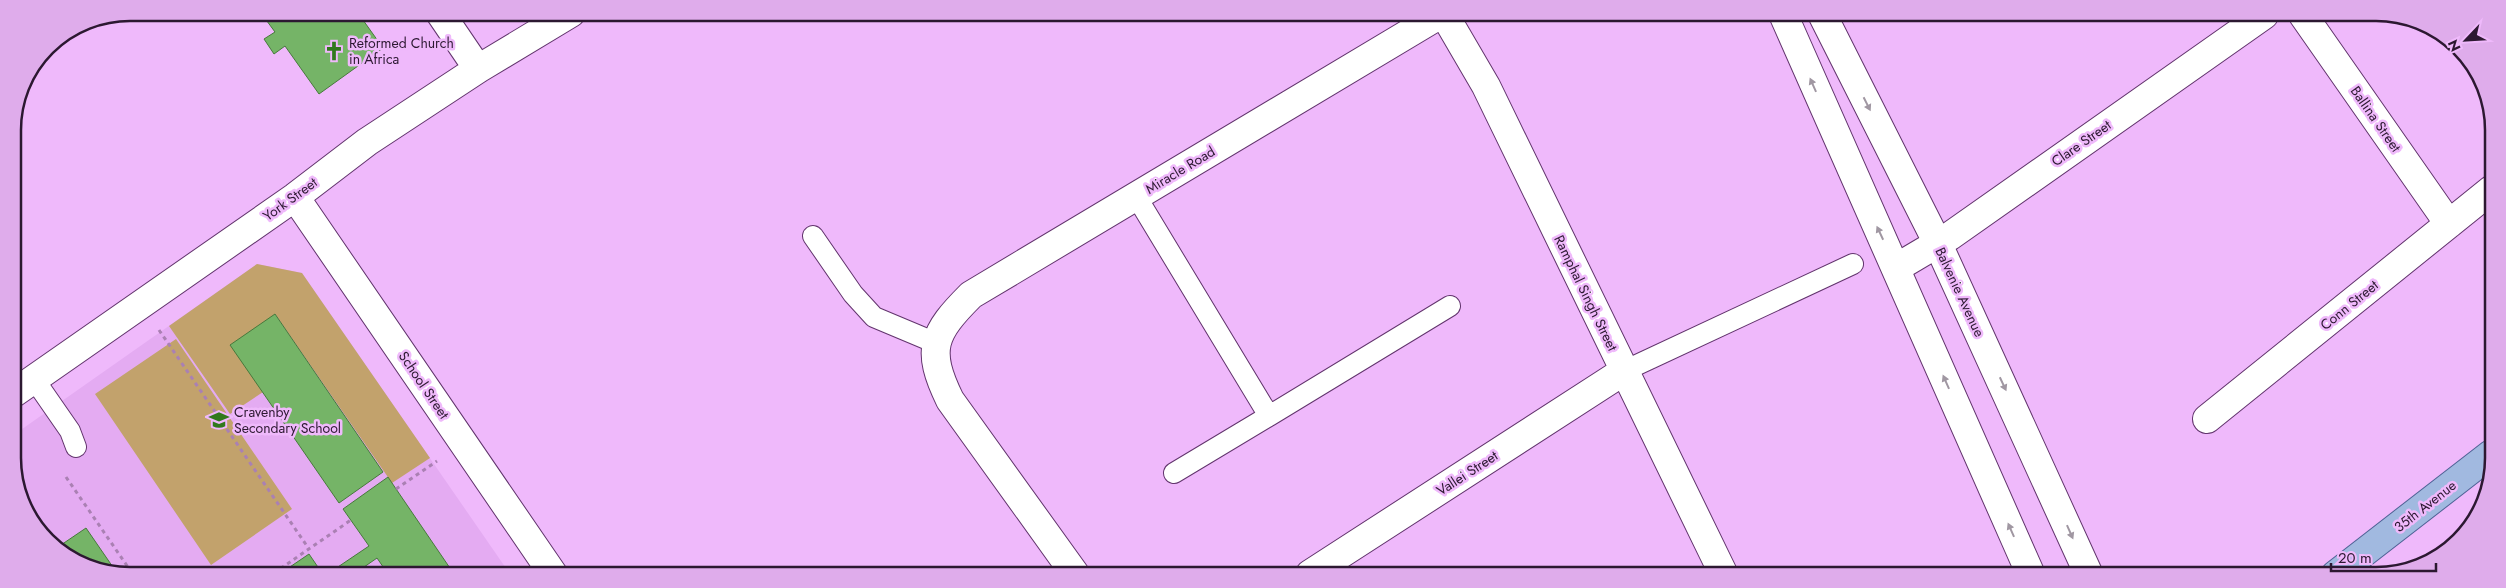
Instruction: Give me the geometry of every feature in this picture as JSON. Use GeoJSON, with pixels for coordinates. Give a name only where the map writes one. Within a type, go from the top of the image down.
{"type":"FeatureCollection","features":[{"type":"Feature","properties":{"kind":"main road","name":"35th Avenue"},"geometry":{"type":"LineString","coordinates":[[2345,567],[2485,459]]}},
{"type":"Feature","properties":{"kind":"street"},"geometry":{"type":"LineString","coordinates":[[445,21],[478,69]]}},
{"type":"Feature","properties":{"kind":"street","name":"York Street"},"geometry":{"type":"LineString","coordinates":[[24,386],[294,197],[367,142],[478,69],[557,21]]}},
{"type":"Feature","properties":{"kind":"street","name":"Miracle Road"},"geometry":{"type":"LineString","coordinates":[[1070,567],[950,400],[937,370],[934,357],[936,343],[942,327],[971,295],[1428,21]]}},
{"type":"Feature","properties":{"kind":"street","name":"Ramphal Singh Street"},"geometry":{"type":"LineString","coordinates":[[1448,21],[1486,86],[1720,567]]}},
{"type":"Feature","properties":{"kind":"street"},"geometry":{"type":"LineString","coordinates":[[1786,21],[2027,567]]}},
{"type":"Feature","properties":{"kind":"street","name":"Balvenie Avenue"},"geometry":{"type":"LineString","coordinates":[[1826,21],[1938,244],[2086,567]]}},
{"type":"Feature","properties":{"kind":"street","name":"Clare Street"},"geometry":{"type":"LineString","coordinates":[[1896,268],[1938,244],[2255,21]]}},
{"type":"Feature","properties":{"kind":"street","name":"Ballina Street"},"geometry":{"type":"LineString","coordinates":[[2307,21],[2450,224]]}},
{"type":"Feature","properties":{"kind":"street","name":"Conn Street"},"geometry":{"type":"LineString","coordinates":[[2207,419],[2485,195]]}},
{"type":"Feature","properties":{"kind":"street","name":"School Street"},"geometry":{"type":"LineString","coordinates":[[294,197],[548,567]]}},
{"type":"Feature","properties":{"kind":"street","name":"Vallei Street"},"geometry":{"type":"LineString","coordinates":[[1321,567],[1624,371]]}},
{"type":"Feature","properties":{"kind":"lane"},"geometry":{"type":"LineString","coordinates":[[1136,196],[1269,416]]}},
{"type":"Feature","properties":{"kind":"lane"},"geometry":{"type":"LineString","coordinates":[[814,236],[865,309],[874,317],[936,343]]}},
{"type":"Feature","properties":{"kind":"lane"},"geometry":{"type":"LineString","coordinates":[[1624,371],[1853,264]]}},
{"type":"Feature","properties":{"kind":"lane"},"geometry":{"type":"LineString","coordinates":[[1174,473],[1450,306]]}},
{"type":"Feature","properties":{"kind":"lane"},"geometry":{"type":"LineString","coordinates":[[24,386],[70,431],[76,447]]}},
{"type":"Feature","properties":{"kind":"path"},"geometry":{"type":"LineString","coordinates":[[158,329],[309,549]]}},
{"type":"Feature","properties":{"kind":"path"},"geometry":{"type":"LineString","coordinates":[[396,489],[440,459]]}},
{"type":"Feature","properties":{"kind":"path"},"geometry":{"type":"LineString","coordinates":[[66,477],[128,567]]}},
{"type":"Feature","properties":{"kind":"path"},"geometry":{"type":"LineString","coordinates":[[283,567],[351,520]]}},
{"type":"Feature","properties":{"kind":"shaded area","name":"Cravenby Secondary School"},"geometry":{"type":"Polygon","coordinates":[[[257,264],[302,273],[505,567],[130,567],[109,565],[82,555],[64,544],[53,535],[40,518],[27,493],[23,479],[21,430],[257,264]]]}},
{"type":"Feature","properties":{"kind":"shaded area"},"geometry":{"type":"Polygon","coordinates":[[[257,264],[302,273],[430,458],[392,483],[275,314],[263,392],[230,414],[169,326],[257,264]]]}},
{"type":"Feature","properties":{"kind":"shaded area"},"geometry":{"type":"Polygon","coordinates":[[[176,339],[292,509],[211,565],[95,394],[176,339]]]}},
{"type":"Feature","properties":{"kind":"building","name":"Reformed Church in Africa"},"geometry":{"type":"Polygon","coordinates":[[[267,21],[364,21],[383,48],[319,94],[285,46],[274,54],[264,39],[275,32],[267,21]]]}},
{"type":"Feature","properties":{"kind":"building"},"geometry":{"type":"Polygon","coordinates":[[[275,314],[383,472],[339,503],[230,345],[275,314]]]}},
{"type":"Feature","properties":{"kind":"building"},"geometry":{"type":"Polygon","coordinates":[[[388,477],[449,567],[383,567],[377,558],[364,567],[338,567],[369,546],[343,509],[388,477]]]}},
{"type":"Feature","properties":{"kind":"building"},"geometry":{"type":"Polygon","coordinates":[[[86,528],[112,565],[95,561],[63,543],[86,528]]]}},
{"type":"Feature","properties":{"kind":"building"},"geometry":{"type":"Polygon","coordinates":[[[309,554],[318,567],[290,567],[309,554]]]}},
{"type":"Feature","properties":{"kind":"place","name":"Reformed Church in Africa"},"geometry":{"type":"Point","coordinates":[334,51]}},
{"type":"Feature","properties":{"kind":"place","name":"Cravenby Secondary School"},"geometry":{"type":"Point","coordinates":[219,420]}}]}
